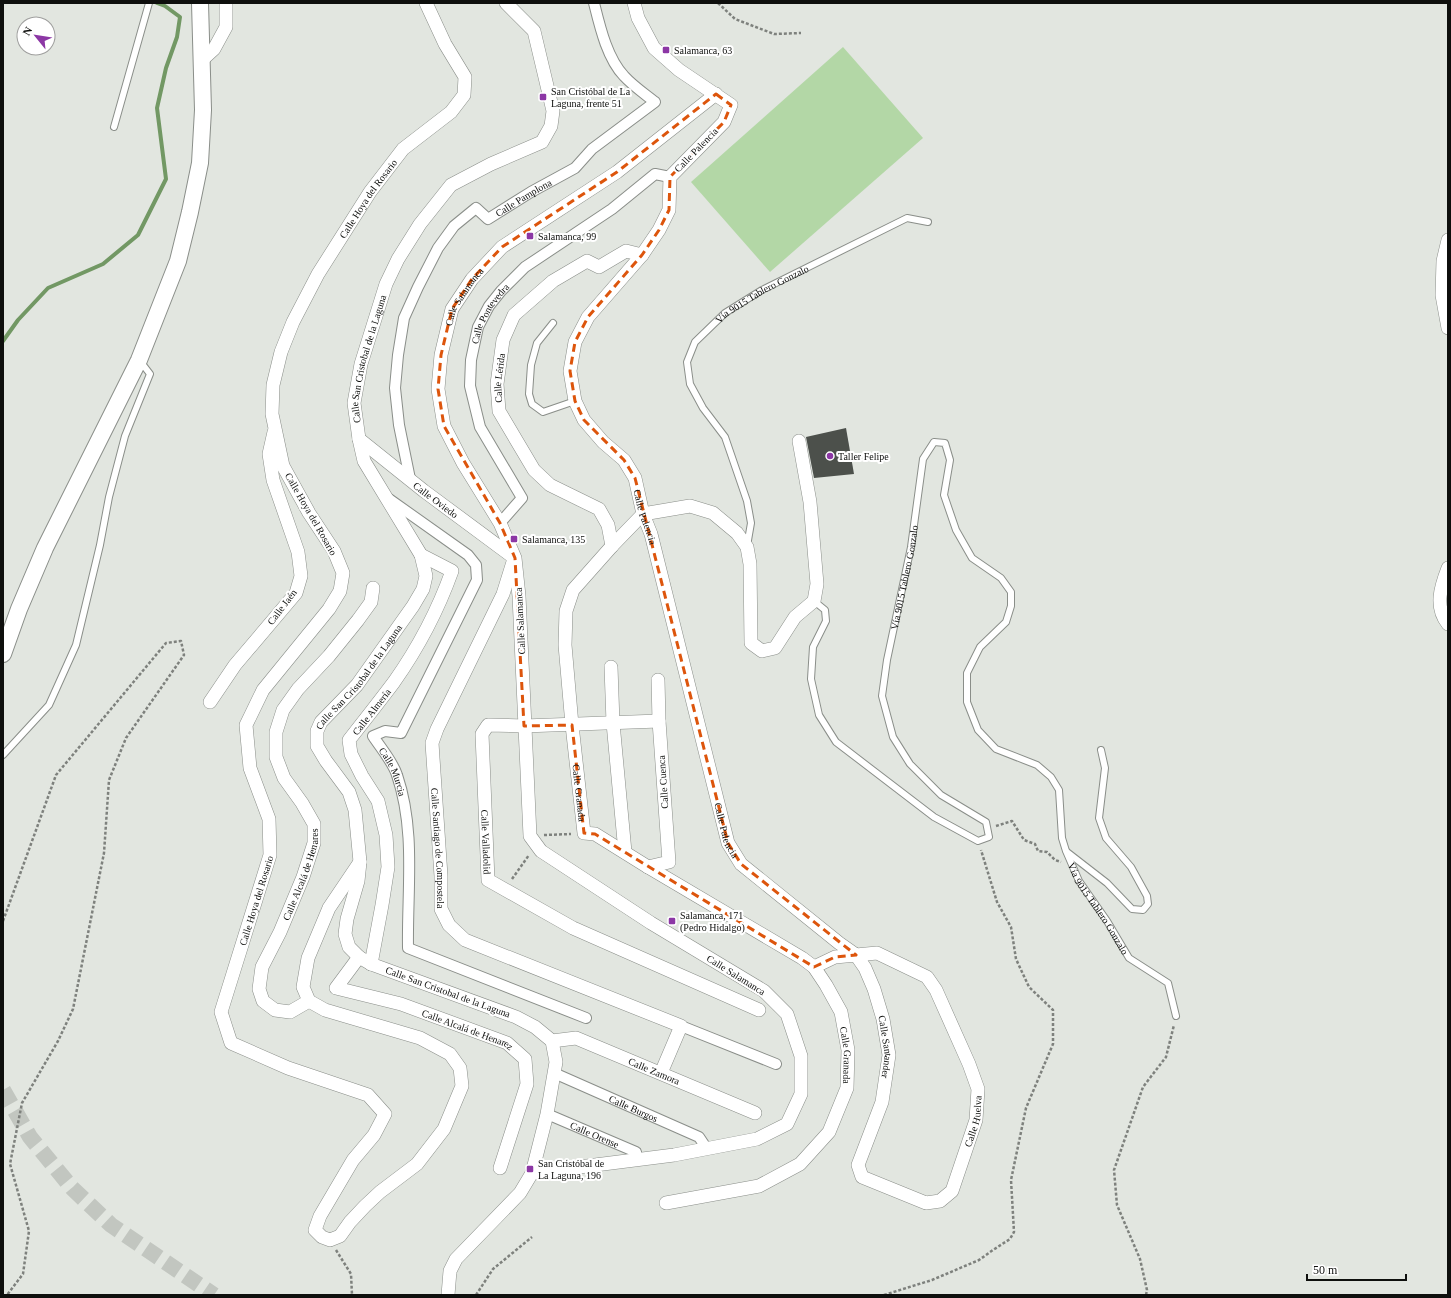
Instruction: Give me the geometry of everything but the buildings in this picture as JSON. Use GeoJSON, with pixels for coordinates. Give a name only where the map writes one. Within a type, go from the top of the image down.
{"type":"FeatureCollection","features":[{"type":"Feature","properties":{"kind":"street"},"geometry":{"type":"LineString","coordinates":[[3,654],[19,609],[45,548],[138,360],[178,260],[200,163],[203,110],[200,3]]}},
{"type":"Feature","properties":{"kind":"street"},"geometry":{"type":"LineString","coordinates":[[202,60],[214,49],[226,27],[226,3]]}},
{"type":"Feature","properties":{"kind":"street","name":"Calle Hoya del Rosario"},"geometry":{"type":"LineString","coordinates":[[330,1240],[322,1237],[315,1230],[320,1216],[353,1160],[374,1135],[385,1114],[368,1095],[288,1068],[230,1043],[221,1012],[270,855],[269,819],[250,768],[246,725],[263,690],[329,608],[340,591],[343,573],[334,551],[309,512],[283,466],[272,414],[273,385],[280,352],[293,322],[318,274],[370,192],[403,149],[451,112],[464,95],[465,77],[445,44],[426,3]]}},
{"type":"Feature","properties":{"kind":"street","name":"Calle San Cristobal de la Laguna"},"geometry":{"type":"LineString","coordinates":[[506,3],[534,31],[553,111],[551,126],[542,142],[491,164],[451,185],[420,224],[398,258],[386,284],[361,364],[354,403],[364,461],[421,555],[426,576],[423,589],[413,606],[357,685],[321,722],[317,731],[317,746],[349,792],[355,810],[360,862],[358,881],[347,919],[345,934],[349,947],[359,957],[371,964],[516,1017],[535,1027],[552,1041]]}},
{"type":"Feature","properties":{"kind":"street","name":"Calle Pamplona"},"geometry":{"type":"LineString","coordinates":[[410,480],[399,425],[395,388],[398,355],[404,318],[438,248],[454,226],[476,208],[488,219],[531,192],[575,168],[592,149],[655,102],[624,76],[611,56],[597,18],[594,3]]}},
{"type":"Feature","properties":{"kind":"street"},"geometry":{"type":"LineString","coordinates":[[634,3],[638,18],[654,48],[679,70],[716,94]]}},
{"type":"Feature","properties":{"kind":"street","name":"Calle Palencia"},"geometry":{"type":"LineString","coordinates":[[716,94],[731,105],[724,122],[670,177],[669,210],[659,230],[642,255],[588,316],[575,342],[570,371],[575,400],[584,420],[603,442],[624,460],[636,478],[643,514],[653,542],[728,843],[741,864],[856,955]]}},
{"type":"Feature","properties":{"kind":"street","name":"Calle Salamanca"},"geometry":{"type":"LineString","coordinates":[[532,1174],[637,1159],[674,1156],[757,1139],[787,1124],[801,1094],[801,1056],[787,1014],[764,991],[651,923],[540,851],[533,840],[524,726],[519,596],[515,558],[500,523],[463,463],[444,426],[438,390],[441,355],[452,309],[472,279],[502,247],[617,172],[716,94]]}},
{"type":"Feature","properties":{"kind":"street","name":"Calle Pontevedra"},"geometry":{"type":"LineString","coordinates":[[500,523],[522,498],[480,427],[470,386],[471,360],[478,327],[489,306],[501,291],[526,267],[612,209],[655,174],[670,177]]}},
{"type":"Feature","properties":{"kind":"street"},"geometry":{"type":"LineString","coordinates":[[1448,240],[1443,260],[1442,295],[1448,328]]}},
{"type":"Feature","properties":{"kind":"street","name":"Calle Lérida"},"geometry":{"type":"LineString","coordinates":[[612,546],[608,525],[599,509],[550,486],[534,470],[499,411],[497,384],[503,340],[514,315],[553,281],[587,261],[599,267],[626,251],[642,255]]}},
{"type":"Feature","properties":{"kind":"street","name":"Calle Jaén"},"geometry":{"type":"LineString","coordinates":[[210,702],[236,665],[296,593],[301,576],[298,552],[273,480],[269,454],[275,428]]}},
{"type":"Feature","properties":{"kind":"street","name":"Calle Oviedo"},"geometry":{"type":"LineString","coordinates":[[359,439],[410,480],[515,558]]}},
{"type":"Feature","properties":{"kind":"street"},"geometry":{"type":"LineString","coordinates":[[799,441],[810,502],[817,584],[814,601]]}},
{"type":"Feature","properties":{"kind":"street","name":"Calle Murcia"},"geometry":{"type":"LineString","coordinates":[[386,497],[468,555],[476,565],[478,580],[401,733],[385,731],[373,736],[396,773],[404,801],[409,832],[410,864],[408,948],[496,981],[586,1018]]}},
{"type":"Feature","properties":{"kind":"street","name":"Vía 9015 Tablero Gonzalo"},"geometry":{"type":"LineString","coordinates":[[643,514],[690,506],[712,513],[737,533],[747,547],[750,564],[750,642],[762,651],[775,648],[796,617],[814,601]]}},
{"type":"Feature","properties":{"kind":"street","name":"Calle Granada"},"geometry":{"type":"LineString","coordinates":[[643,514],[629,527],[573,590],[566,611],[565,645],[584,833],[595,834],[802,958],[814,967],[841,1012],[848,1050],[847,1088],[829,1132],[800,1164],[759,1186],[666,1203]]}},
{"type":"Feature","properties":{"kind":"street","name":"Calle Almería"},"geometry":{"type":"LineString","coordinates":[[371,964],[388,867],[386,835],[378,801],[362,776],[351,754],[349,740],[394,681],[421,638],[444,592],[452,571],[421,555]]}},
{"type":"Feature","properties":{"kind":"street","name":"Calle Santiago de Compostela"},"geometry":{"type":"LineString","coordinates":[[515,558],[503,594],[437,729],[432,743],[441,876],[441,909],[449,925],[465,940],[776,1064]]}},
{"type":"Feature","properties":{"kind":"street"},"geometry":{"type":"LineString","coordinates":[[1448,568],[1444,578],[1439,605],[1448,624]]}},
{"type":"Feature","properties":{"kind":"street","name":"Calle Alcalá de Henares"},"geometry":{"type":"LineString","coordinates":[[309,1001],[290,1012],[276,1010],[264,1001],[259,989],[262,967],[280,932],[303,877],[314,843],[314,824],[302,803],[284,778],[276,757],[276,732],[283,710],[298,689],[358,620],[371,602],[373,588]]}},
{"type":"Feature","properties":{"kind":"street"},"geometry":{"type":"LineString","coordinates":[[611,667],[613,723],[625,852]]}},
{"type":"Feature","properties":{"kind":"street","name":"Calle Cuenca"},"geometry":{"type":"LineString","coordinates":[[648,867],[669,862],[659,721],[658,680]]}},
{"type":"Feature","properties":{"kind":"street","name":"Calle Valladolid"},"geometry":{"type":"LineString","coordinates":[[659,721],[572,725],[488,725],[482,734],[488,880],[573,928],[760,1010]]}},
{"type":"Feature","properties":{"kind":"street"},"geometry":{"type":"LineString","coordinates":[[330,1240],[340,1236],[350,1222],[365,1206],[380,1192],[417,1164],[444,1129],[462,1086],[460,1068],[450,1054],[420,1038],[325,1010],[309,1001],[303,987],[308,958],[328,908],[360,862]]}},
{"type":"Feature","properties":{"kind":"street","name":"Calle Huelva"},"geometry":{"type":"LineString","coordinates":[[856,955],[877,953],[927,977],[936,990],[978,1088],[976,1120],[952,1191],[940,1201],[926,1202],[862,1177],[858,1165]]}},
{"type":"Feature","properties":{"kind":"street"},"geometry":{"type":"LineString","coordinates":[[814,967],[834,957],[856,955]]}},
{"type":"Feature","properties":{"kind":"street","name":"Calle Santander"},"geometry":{"type":"LineString","coordinates":[[856,955],[865,968],[874,989],[883,1018],[889,1055],[882,1102],[858,1165]]}},
{"type":"Feature","properties":{"kind":"street","name":"Calle Alcalá de Henarez"},"geometry":{"type":"LineString","coordinates":[[359,957],[336,988],[401,1004],[507,1043],[524,1059],[527,1084],[500,1168]]}},
{"type":"Feature","properties":{"kind":"street"},"geometry":{"type":"LineString","coordinates":[[661,1073],[681,1026]]}},
{"type":"Feature","properties":{"kind":"street","name":"Calle Zamora"},"geometry":{"type":"LineString","coordinates":[[552,1041],[576,1038],[755,1113]]}},
{"type":"Feature","properties":{"kind":"street"},"geometry":{"type":"LineString","coordinates":[[448,1295],[450,1271],[456,1259],[520,1193],[532,1174],[547,1114],[556,1062],[552,1041]]}},
{"type":"Feature","properties":{"kind":"street","name":"Calle Burgos"},"geometry":{"type":"LineString","coordinates":[[554,1073],[699,1137],[707,1149]]}},
{"type":"Feature","properties":{"kind":"street","name":"Calle Orense"},"geometry":{"type":"LineString","coordinates":[[547,1114],[636,1152],[637,1159]]}},
{"type":"Feature","properties":{"kind":"lane"},"geometry":{"type":"LineString","coordinates":[[114,127],[149,3]]}},
{"type":"Feature","properties":{"kind":"lane","name":"Vía 9015 Tablero Gonzalo"},"geometry":{"type":"LineString","coordinates":[[747,547],[751,523],[747,501],[725,437],[703,408],[690,384],[687,362],[695,342],[725,313],[762,290],[907,218],[928,222]]}},
{"type":"Feature","properties":{"kind":"lane"},"geometry":{"type":"LineString","coordinates":[[553,323],[537,343],[530,365],[530,399],[532,404],[543,412],[575,400]]}},
{"type":"Feature","properties":{"kind":"lane"},"geometry":{"type":"LineString","coordinates":[[3,755],[49,705],[76,645],[100,545],[108,497],[123,442],[150,374],[138,360]]}},
{"type":"Feature","properties":{"kind":"lane","name":"Vía 9015 Tablero Gonzalo"},"geometry":{"type":"LineString","coordinates":[[987,829],[986,822],[941,795],[910,764],[894,737],[882,696],[887,660],[911,547],[923,458],[934,442],[944,443],[950,460],[944,494],[956,530],[972,558],[1001,578],[1011,592],[1011,606],[1006,622],[980,647],[967,673],[966,702],[978,730],[996,749],[1037,765],[1050,777],[1059,790],[1062,838],[1079,881],[1107,920],[1129,958],[1168,983],[1176,1016]]}},
{"type":"Feature","properties":{"kind":"lane"},"geometry":{"type":"LineString","coordinates":[[814,601],[825,610],[826,621],[813,647],[811,679],[819,715],[836,742],[934,817],[978,841],[988,837],[987,829]]}},
{"type":"Feature","properties":{"kind":"lane","name":"Vía 9015 Tablero Gonzalo"},"geometry":{"type":"LineString","coordinates":[[1066,851],[1107,883],[1132,909],[1143,910],[1148,904],[1147,896],[1131,867],[1106,838],[1099,818],[1105,768],[1101,750]]}},
{"type":"Feature","properties":{"kind":"path"},"geometry":{"type":"LineString","coordinates":[[718,3],[735,19],[774,34],[801,33]]}},
{"type":"Feature","properties":{"kind":"path"},"geometry":{"type":"LineString","coordinates":[[3,921],[56,775],[166,643],[181,641],[184,655],[126,738],[109,780],[104,853],[73,1009],[58,1041],[22,1103],[10,1164],[29,1231],[23,1274],[7,1295]]}},
{"type":"Feature","properties":{"kind":"path"},"geometry":{"type":"LineString","coordinates":[[987,829],[1012,822],[1024,840],[1035,844],[1038,851],[1047,852],[1055,860],[1071,864]]}},
{"type":"Feature","properties":{"kind":"path"},"geometry":{"type":"LineString","coordinates":[[505,889],[533,840],[584,833]]}},
{"type":"Feature","properties":{"kind":"path"},"geometry":{"type":"LineString","coordinates":[[884,1295],[932,1280],[979,1260],[1010,1240],[1014,1232],[1012,1180],[1026,1108],[1053,1044],[1053,1010],[1029,987],[1016,959],[1011,927],[997,902],[978,841]]}},
{"type":"Feature","properties":{"kind":"path"},"geometry":{"type":"LineString","coordinates":[[1146,1295],[1147,1290],[1140,1259],[1117,1204],[1114,1170],[1143,1087],[1166,1057],[1176,1016]]}},
{"type":"Feature","properties":{"kind":"path"},"geometry":{"type":"LineString","coordinates":[[476,1295],[493,1269],[532,1237]]}},
{"type":"Feature","properties":{"kind":"path"},"geometry":{"type":"LineString","coordinates":[[330,1240],[351,1274],[352,1295]]}},
{"type":"Feature","properties":{"kind":"highlighted area"},"geometry":{"type":"Polygon","coordinates":[[[716,94],[731,105],[724,122],[670,177],[669,210],[659,230],[642,255],[588,317],[575,342],[570,371],[575,401],[584,420],[624,460],[635,478],[728,843],[741,864],[856,955],[835,957],[814,967],[595,834],[584,833],[572,725],[524,726],[515,558],[500,523],[444,426],[438,389],[441,355],[452,309],[472,279],[502,247],[617,172],[716,94]]]}},
{"type":"Feature","properties":{"kind":"green space"},"geometry":{"type":"Polygon","coordinates":[[[843,47],[923,138],[770,272],[691,182],[843,47]]]}},
{"type":"Feature","properties":{"kind":"waterway"},"geometry":{"type":"LineString","coordinates":[[3,341],[18,320],[48,288],[103,264],[138,235],[166,179],[157,108],[166,68],[177,37],[180,17],[165,6],[157,3]]}},
{"type":"Feature","properties":{"kind":"tunnel"},"geometry":{"type":"LineString","coordinates":[[3,1090],[30,1137],[72,1188],[111,1225],[214,1295]]}},
{"type":"Feature","properties":{"kind":"place","name":"Salamanca, 63"},"geometry":{"type":"Point","coordinates":[666,50]}},
{"type":"Feature","properties":{"kind":"place","name":"San Cristóbal de La Laguna, frente 51"},"geometry":{"type":"Point","coordinates":[543,97]}},
{"type":"Feature","properties":{"kind":"place","name":"Salamanca, 99"},"geometry":{"type":"Point","coordinates":[530,236]}},
{"type":"Feature","properties":{"kind":"place","name":"Taller Felipe"},"geometry":{"type":"Point","coordinates":[830,456]}},
{"type":"Feature","properties":{"kind":"place","name":"Salamanca, 135"},"geometry":{"type":"Point","coordinates":[514,539]}},
{"type":"Feature","properties":{"kind":"place","name":"Salamanca, 171 (Pedro Hidalgo)"},"geometry":{"type":"Point","coordinates":[672,921]}},
{"type":"Feature","properties":{"kind":"place","name":"San Cristóbal de La Laguna, 196"},"geometry":{"type":"Point","coordinates":[530,1169]}}]}
